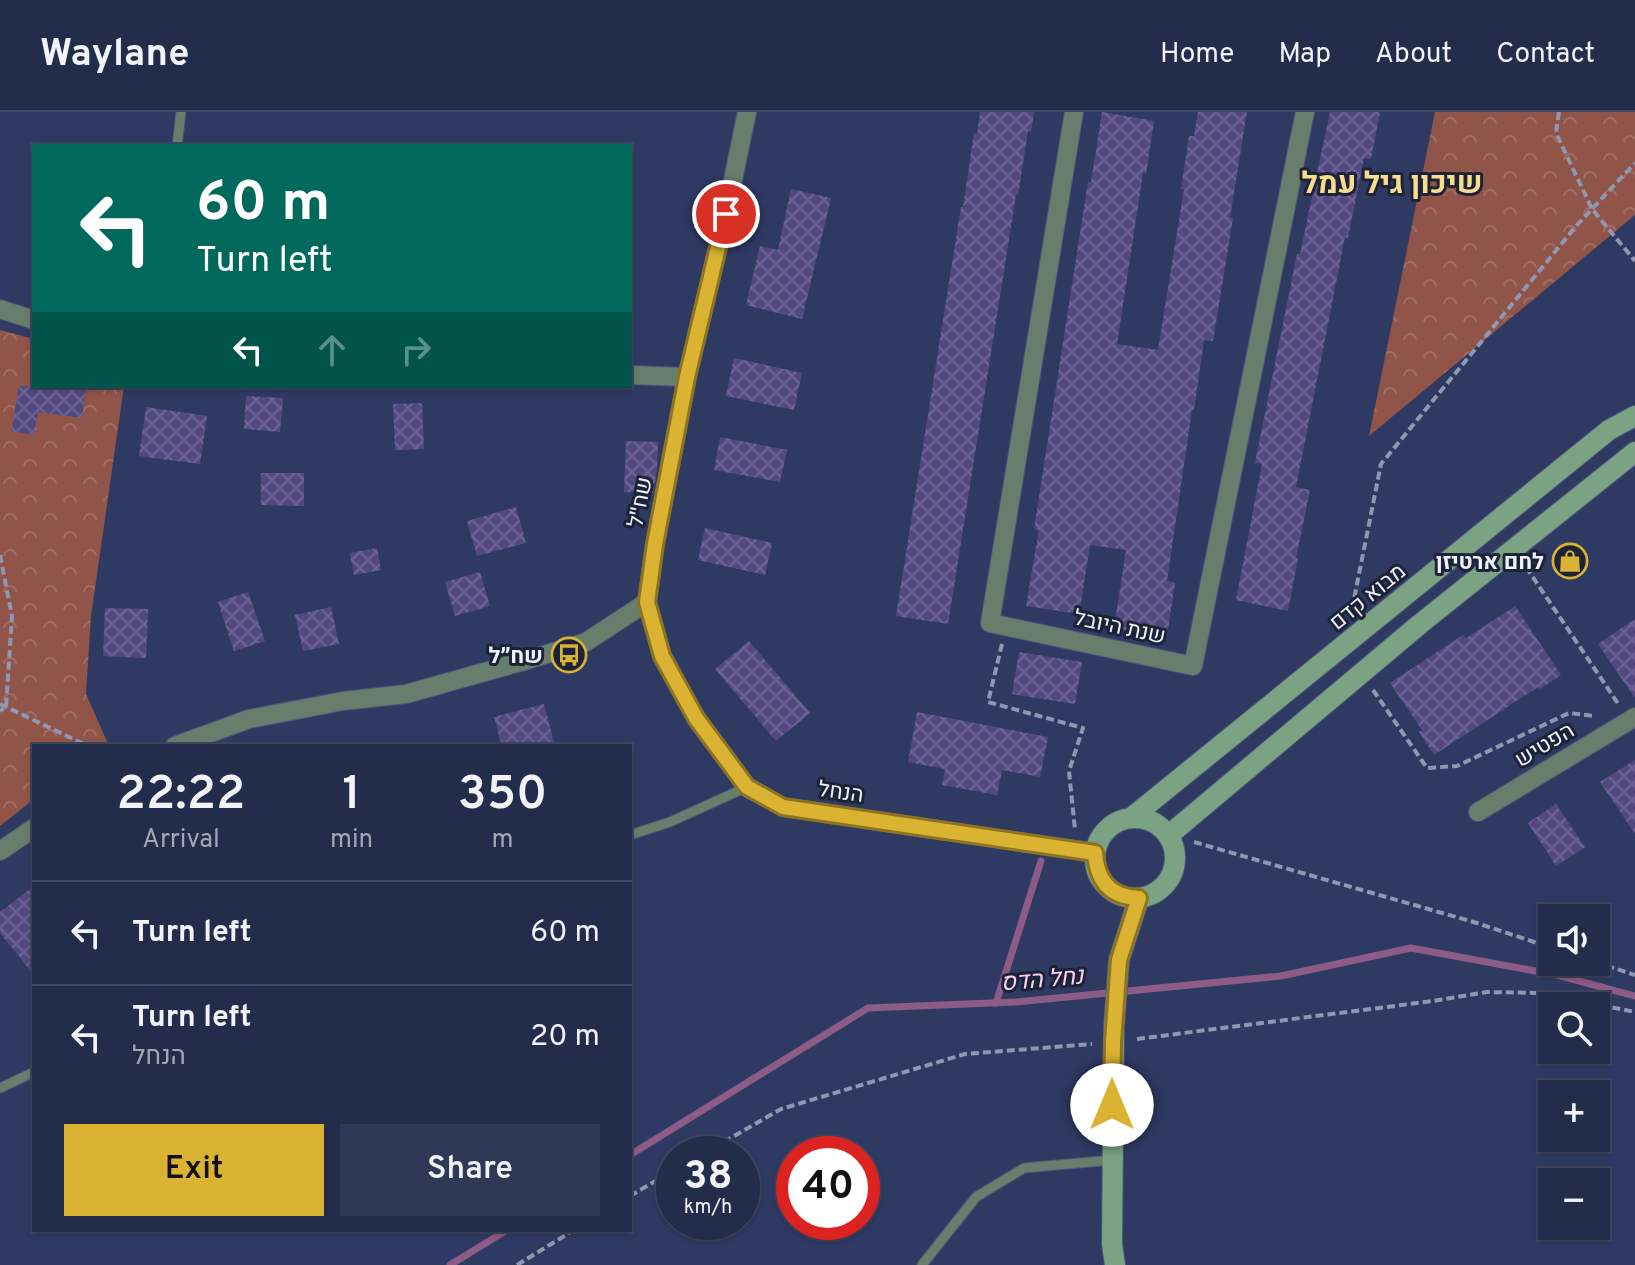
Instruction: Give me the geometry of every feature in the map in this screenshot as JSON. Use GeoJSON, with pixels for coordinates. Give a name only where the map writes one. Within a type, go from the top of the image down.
{"type":"FeatureCollection","features":[{"type":"Feature","properties":{"kind":"street","name":"שח\"ל"},"geometry":{"type":"LineString","coordinates":[[647,602],[687,377],[747,112]]}},
{"type":"Feature","properties":{"kind":"street"},"geometry":{"type":"LineString","coordinates":[[1007,627],[990,623],[1074,112]]}},
{"type":"Feature","properties":{"kind":"street","name":"שנת היובל"},"geometry":{"type":"LineString","coordinates":[[1007,627],[1193,666],[1305,112]]}},
{"type":"Feature","properties":{"kind":"street"},"geometry":{"type":"LineString","coordinates":[[0,309],[32,319]]}},
{"type":"Feature","properties":{"kind":"street"},"geometry":{"type":"LineString","coordinates":[[632,375],[687,377]]}},
{"type":"Feature","properties":{"kind":"street","name":"מבוא קדם"},"geometry":{"type":"LineString","coordinates":[[1131,818],[1609,430],[1635,416]]}},
{"type":"Feature","properties":{"kind":"street"},"geometry":{"type":"LineString","coordinates":[[1169,835],[1513,548],[1635,452]]}},
{"type":"Feature","properties":{"kind":"street"},"geometry":{"type":"LineString","coordinates":[[180,744],[249,719],[343,701],[406,694],[524,661],[586,642],[647,602]]}},
{"type":"Feature","properties":{"kind":"street","name":"הנחל"},"geometry":{"type":"LineString","coordinates":[[647,602],[662,656],[696,718],[747,787],[783,807],[1086,852]]}},
{"type":"Feature","properties":{"kind":"street","name":"הפטיש"},"geometry":{"type":"LineString","coordinates":[[1478,812],[1632,719]]}},
{"type":"Feature","properties":{"kind":"street"},"geometry":{"type":"LineString","coordinates":[[1131,818],[1145,819],[1159,825],[1169,835],[1176,860],[1172,875],[1164,886],[1153,894],[1139,898],[1118,894],[1107,887],[1086,852],[1108,828],[1120,820],[1131,818]]}},
{"type":"Feature","properties":{"kind":"street"},"geometry":{"type":"LineString","coordinates":[[0,851],[32,829]]}},
{"type":"Feature","properties":{"kind":"street"},"geometry":{"type":"LineString","coordinates":[[1115,1265],[1108,1037],[1119,960],[1139,898]]}},
{"type":"Feature","properties":{"kind":"street"},"geometry":{"type":"LineString","coordinates":[[1104,1265],[1102,1242],[1112,1160]]}},
{"type":"Feature","properties":{"kind":"lane"},"geometry":{"type":"LineString","coordinates":[[177,144],[181,112]]}},
{"type":"Feature","properties":{"kind":"lane"},"geometry":{"type":"LineString","coordinates":[[632,834],[670,822],[747,787]]}},
{"type":"Feature","properties":{"kind":"lane"},"geometry":{"type":"LineString","coordinates":[[0,1088],[32,1073]]}},
{"type":"Feature","properties":{"kind":"lane"},"geometry":{"type":"LineString","coordinates":[[922,1265],[976,1197],[1024,1168],[1112,1160]]}},
{"type":"Feature","properties":{"kind":"path"},"geometry":{"type":"LineString","coordinates":[[1559,112],[1556,133],[1592,209],[1635,261]]}},
{"type":"Feature","properties":{"kind":"path"},"geometry":{"type":"LineString","coordinates":[[1344,645],[1381,464],[1592,209],[1635,163]]}},
{"type":"Feature","properties":{"kind":"path"},"geometry":{"type":"LineString","coordinates":[[1513,548],[1632,719]]}},
{"type":"Feature","properties":{"kind":"path"},"geometry":{"type":"LineString","coordinates":[[0,555],[12,616],[6,707]]}},
{"type":"Feature","properties":{"kind":"path"},"geometry":{"type":"LineString","coordinates":[[1007,627],[988,702],[1083,728],[1069,771],[1086,852]]}},
{"type":"Feature","properties":{"kind":"path"},"geometry":{"type":"LineString","coordinates":[[1361,673],[1427,768],[1457,766],[1569,713],[1632,719]]}},
{"type":"Feature","properties":{"kind":"path"},"geometry":{"type":"LineString","coordinates":[[0,704],[84,744]]}},
{"type":"Feature","properties":{"kind":"path"},"geometry":{"type":"LineString","coordinates":[[0,711],[6,707]]}},
{"type":"Feature","properties":{"kind":"path"},"geometry":{"type":"LineString","coordinates":[[1169,835],[1538,943]]}},
{"type":"Feature","properties":{"kind":"path"},"geometry":{"type":"LineString","coordinates":[[1610,967],[1635,975]]}},
{"type":"Feature","properties":{"kind":"path"},"geometry":{"type":"LineString","coordinates":[[734,1136],[781,1109],[965,1054],[1433,1001],[1487,992],[1541,993],[1635,1012]]}},
{"type":"Feature","properties":{"kind":"path"},"geometry":{"type":"LineString","coordinates":[[632,1195],[656,1181]]}},
{"type":"Feature","properties":{"kind":"path"},"geometry":{"type":"LineString","coordinates":[[517,1265],[571,1232]]}},
{"type":"Feature","properties":{"kind":"green space"},"geometry":{"type":"Polygon","coordinates":[[[1435,112],[1635,112],[1635,215],[1369,436],[1435,112]]]}},
{"type":"Feature","properties":{"kind":"green space"},"geometry":{"type":"Polygon","coordinates":[[[0,330],[32,338],[32,388],[124,388],[91,616],[86,694],[108,744],[32,744],[32,801],[0,826],[0,330]]]}},
{"type":"Feature","properties":{"kind":"building"},"geometry":{"type":"Polygon","coordinates":[[[980,112],[1034,112],[1016,195],[948,624],[896,616],[961,207],[980,112]]]}},
{"type":"Feature","properties":{"kind":"building"},"geometry":{"type":"Polygon","coordinates":[[[1102,112],[1154,121],[1117,344],[1158,350],[1184,189],[1181,189],[1189,136],[1194,136],[1198,112],[1247,112],[1213,341],[1204,340],[1192,410],[1167,581],[1175,583],[1167,636],[1114,628],[1126,550],[1090,545],[1079,614],[1026,606],[1039,530],[1034,529],[1088,182],[1091,182],[1102,112]]]}},
{"type":"Feature","properties":{"kind":"building"},"geometry":{"type":"Polygon","coordinates":[[[1330,112],[1380,112],[1371,159],[1364,158],[1348,238],[1345,237],[1296,487],[1310,490],[1288,611],[1236,600],[1262,464],[1255,463],[1297,254],[1300,254],[1330,112]]]}},
{"type":"Feature","properties":{"kind":"building"},"geometry":{"type":"Polygon","coordinates":[[[791,189],[831,198],[802,319],[746,305],[760,246],[778,250],[791,189]]]}},
{"type":"Feature","properties":{"kind":"building"},"geometry":{"type":"Polygon","coordinates":[[[734,358],[802,373],[794,410],[726,396],[734,358]]]}},
{"type":"Feature","properties":{"kind":"building"},"geometry":{"type":"Polygon","coordinates":[[[19,386],[86,388],[82,418],[38,412],[34,435],[11,431],[19,386]]]}},
{"type":"Feature","properties":{"kind":"building"},"geometry":{"type":"Polygon","coordinates":[[[246,396],[283,398],[280,432],[244,429],[246,396]]]}},
{"type":"Feature","properties":{"kind":"building"},"geometry":{"type":"Polygon","coordinates":[[[422,403],[424,449],[395,450],[393,404],[422,403]]]}},
{"type":"Feature","properties":{"kind":"building"},"geometry":{"type":"Polygon","coordinates":[[[146,407],[207,416],[200,464],[139,456],[146,407]]]}},
{"type":"Feature","properties":{"kind":"building"},"geometry":{"type":"Polygon","coordinates":[[[720,437],[787,450],[780,482],[714,470],[720,437]]]}},
{"type":"Feature","properties":{"kind":"building"},"geometry":{"type":"Polygon","coordinates":[[[626,441],[658,442],[653,493],[624,492],[626,441]]]}},
{"type":"Feature","properties":{"kind":"building"},"geometry":{"type":"Polygon","coordinates":[[[261,473],[304,473],[304,506],[261,505],[261,473]]]}},
{"type":"Feature","properties":{"kind":"building"},"geometry":{"type":"Polygon","coordinates":[[[516,507],[526,543],[477,556],[467,521],[516,507]]]}},
{"type":"Feature","properties":{"kind":"building"},"geometry":{"type":"Polygon","coordinates":[[[705,528],[772,543],[765,575],[698,560],[705,528]]]}},
{"type":"Feature","properties":{"kind":"building"},"geometry":{"type":"Polygon","coordinates":[[[377,548],[381,570],[354,575],[350,553],[377,548]]]}},
{"type":"Feature","properties":{"kind":"building"},"geometry":{"type":"Polygon","coordinates":[[[480,572],[490,606],[455,616],[445,582],[480,572]]]}},
{"type":"Feature","properties":{"kind":"building"},"geometry":{"type":"Polygon","coordinates":[[[248,592],[265,641],[234,651],[218,602],[248,592]]]}},
{"type":"Feature","properties":{"kind":"building"},"geometry":{"type":"Polygon","coordinates":[[[1515,606],[1561,675],[1434,755],[1419,732],[1422,730],[1390,683],[1463,635],[1465,639],[1515,606]]]}},
{"type":"Feature","properties":{"kind":"building"},"geometry":{"type":"Polygon","coordinates":[[[331,607],[339,644],[303,651],[295,615],[331,607]]]}},
{"type":"Feature","properties":{"kind":"building"},"geometry":{"type":"Polygon","coordinates":[[[105,608],[148,609],[146,658],[103,656],[105,608]]]}},
{"type":"Feature","properties":{"kind":"building"},"geometry":{"type":"Polygon","coordinates":[[[1635,619],[1635,698],[1598,644],[1635,619]]]}},
{"type":"Feature","properties":{"kind":"building"},"geometry":{"type":"Polygon","coordinates":[[[749,641],[810,713],[776,741],[715,669],[749,641]]]}},
{"type":"Feature","properties":{"kind":"building"},"geometry":{"type":"Polygon","coordinates":[[[1019,652],[1082,662],[1075,704],[1012,694],[1019,652]]]}},
{"type":"Feature","properties":{"kind":"building"},"geometry":{"type":"Polygon","coordinates":[[[544,704],[554,744],[501,744],[494,717],[544,704]]]}},
{"type":"Feature","properties":{"kind":"building"},"geometry":{"type":"Polygon","coordinates":[[[917,712],[1048,737],[1040,777],[1002,770],[997,795],[942,785],[945,769],[908,762],[917,712]]]}},
{"type":"Feature","properties":{"kind":"building"},"geometry":{"type":"Polygon","coordinates":[[[1635,760],[1635,834],[1600,782],[1635,760]]]}},
{"type":"Feature","properties":{"kind":"building"},"geometry":{"type":"Polygon","coordinates":[[[1556,804],[1585,847],[1556,866],[1528,823],[1556,804]]]}},
{"type":"Feature","properties":{"kind":"building"},"geometry":{"type":"Polygon","coordinates":[[[32,888],[32,973],[0,933],[0,912],[32,888]]]}},
{"type":"Feature","properties":{"kind":"waterway"},"geometry":{"type":"LineString","coordinates":[[996,1003],[1041,861]]}},
{"type":"Feature","properties":{"kind":"waterway","name":"נחל הדס"},"geometry":{"type":"LineString","coordinates":[[632,1154],[868,1008],[1016,1002],[1281,976],[1411,948],[1557,975],[1635,996]]}},
{"type":"Feature","properties":{"kind":"waterway","name":"נחל הדס"},"geometry":{"type":"LineString","coordinates":[[450,1265],[504,1232]]}},
{"type":"Feature","properties":{"kind":"place","name":"לחם ארטיזן"},"geometry":{"type":"Point","coordinates":[1570,561]}},
{"type":"Feature","properties":{"kind":"place","name":"שח״ל"},"geometry":{"type":"Point","coordinates":[569,655]}},
{"type":"Feature","properties":{"kind":"district","name":"שיכון גיל עמל"},"geometry":{"type":"Point","coordinates":[1392,183]}},
{"type":"Feature","properties":{"kind":"route"},"geometry":{"type":"LineString","coordinates":[[726,214],[687,377],[655,544],[647,602],[662,656],[696,718],[747,787],[783,807],[1095,853],[1099,876],[1107,887],[1118,894],[1139,898],[1119,960],[1112,1105]]}}]}
